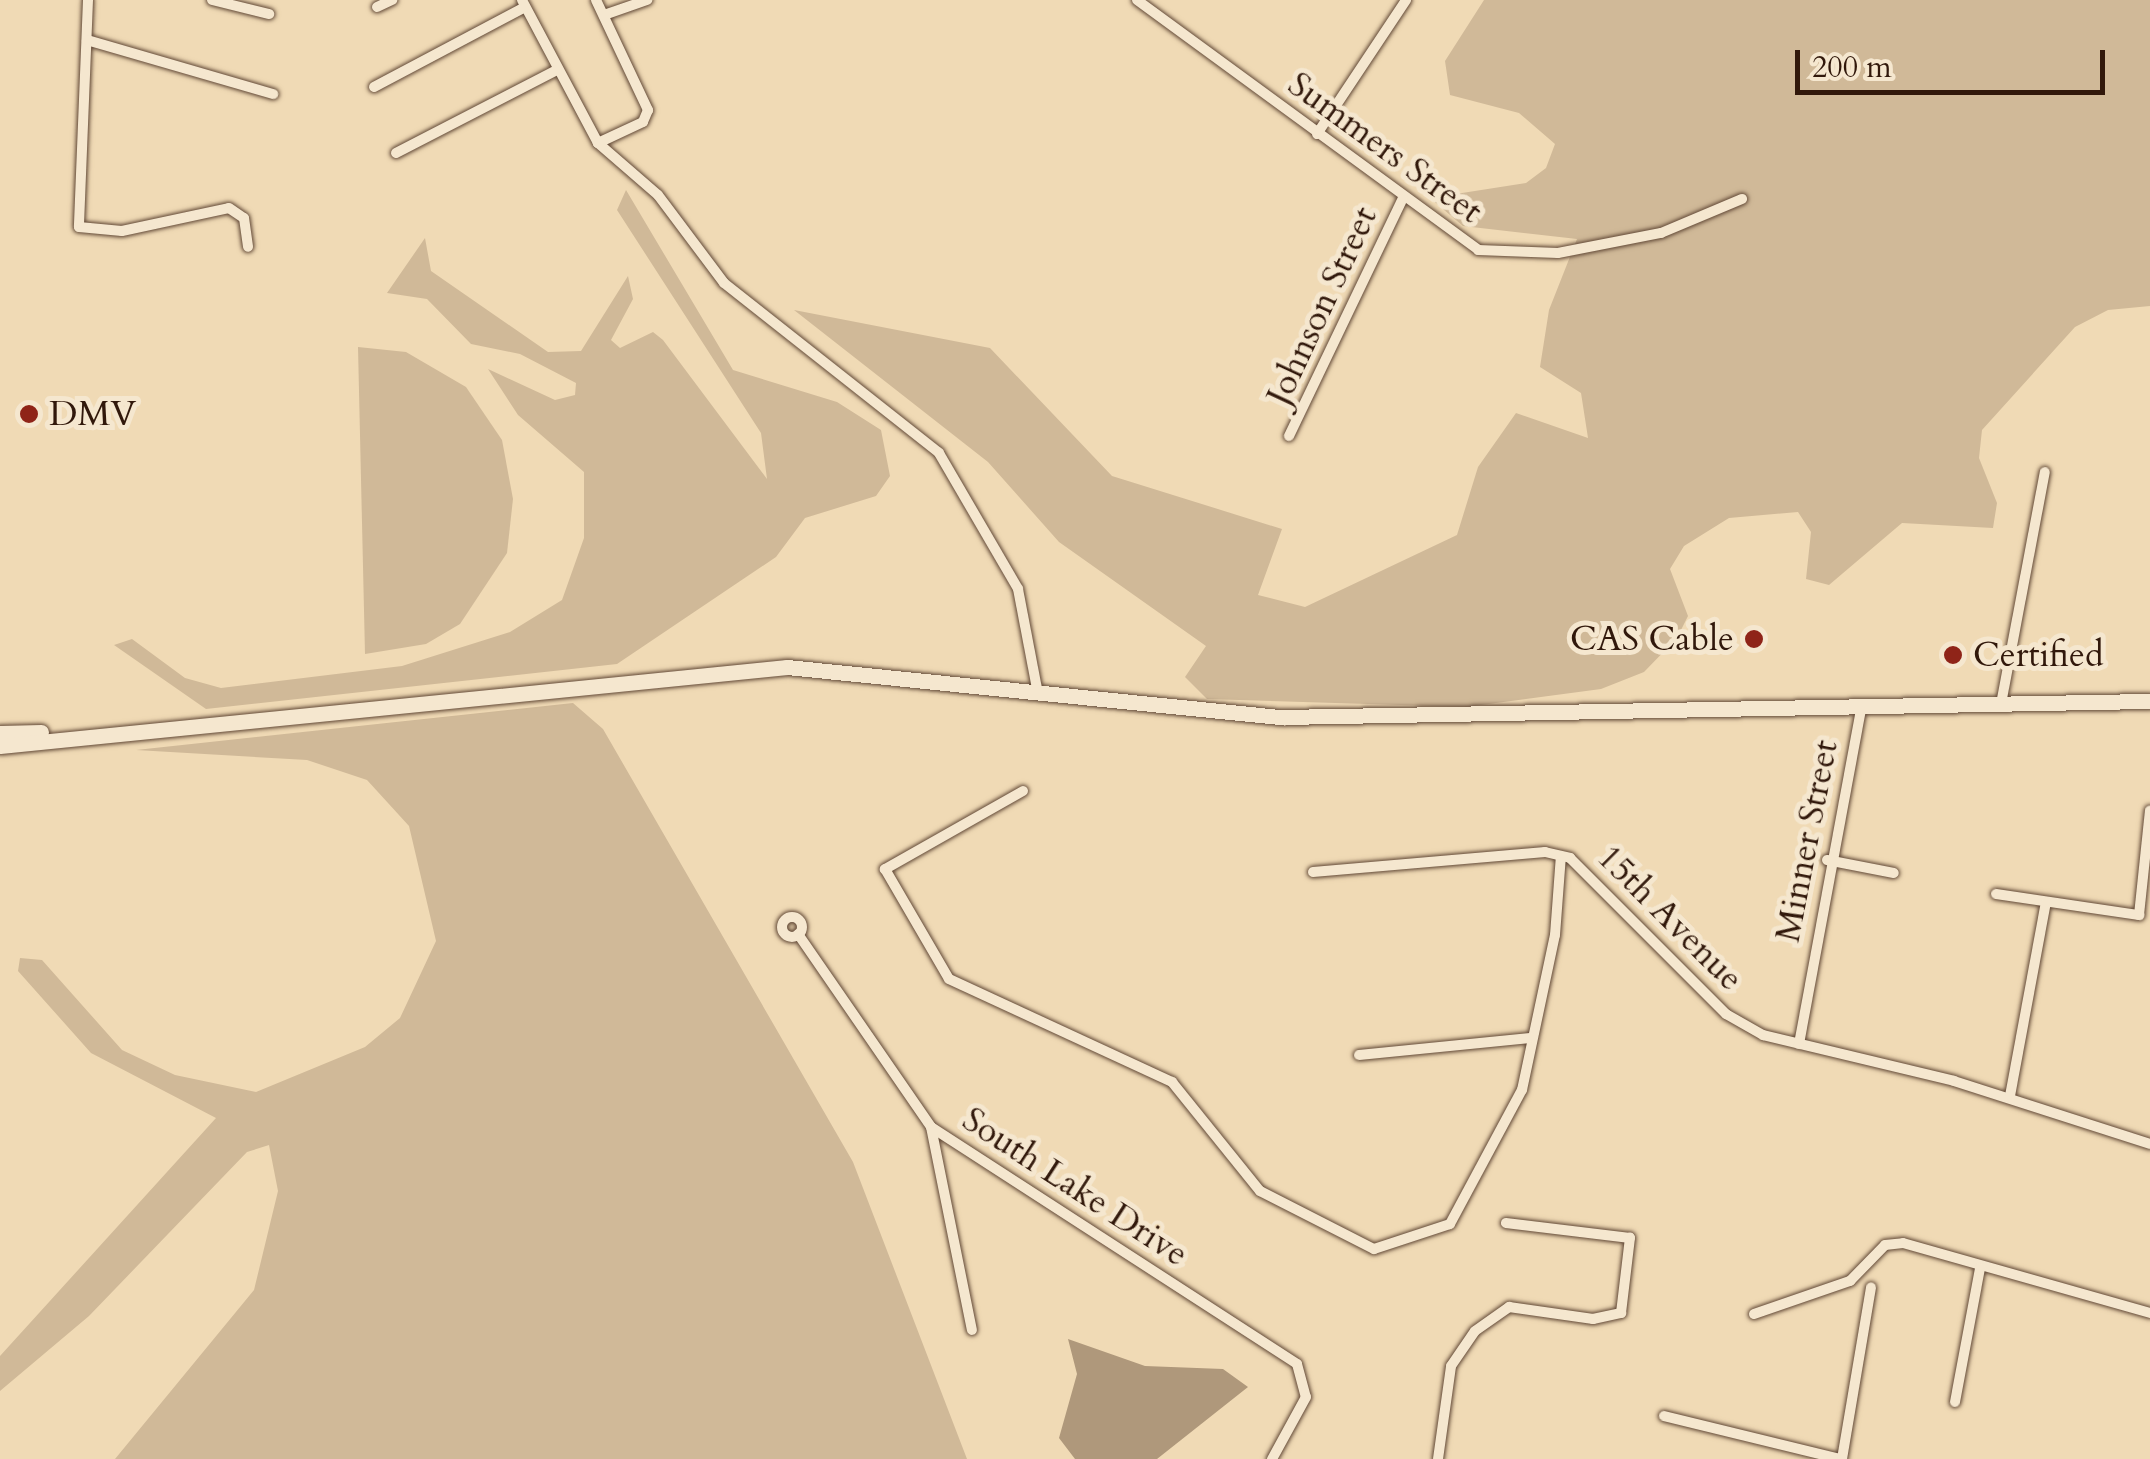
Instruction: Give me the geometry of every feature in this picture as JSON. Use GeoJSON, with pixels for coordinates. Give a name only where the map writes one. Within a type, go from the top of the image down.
{"type":"FeatureCollection","features":[{"type":"Feature","properties":{"kind":"main road"},"geometry":{"type":"LineString","coordinates":[[0,749],[79,737],[787,667],[1282,717],[2150,701]]}},
{"type":"Feature","properties":{"kind":"main road"},"geometry":{"type":"LineString","coordinates":[[0,734],[79,737]]}},
{"type":"Feature","properties":{"kind":"street"},"geometry":{"type":"LineString","coordinates":[[88,0],[79,227],[122,232],[229,208],[244,218],[248,246]]}},
{"type":"Feature","properties":{"kind":"street"},"geometry":{"type":"LineString","coordinates":[[212,0],[269,14]]}},
{"type":"Feature","properties":{"kind":"street"},"geometry":{"type":"LineString","coordinates":[[377,8],[392,0]]}},
{"type":"Feature","properties":{"kind":"street"},"geometry":{"type":"LineString","coordinates":[[596,0],[648,110],[643,122],[598,143]]}},
{"type":"Feature","properties":{"kind":"street"},"geometry":{"type":"LineString","coordinates":[[604,15],[647,0]]}},
{"type":"Feature","properties":{"kind":"street","name":"Summers Street"},"geometry":{"type":"LineString","coordinates":[[1137,0],[1451,237],[1514,256],[1661,233],[1742,198]]}},
{"type":"Feature","properties":{"kind":"street"},"geometry":{"type":"LineString","coordinates":[[1317,134],[1406,0]]}},
{"type":"Feature","properties":{"kind":"street"},"geometry":{"type":"LineString","coordinates":[[374,87],[523,4],[598,143],[658,195],[724,283],[939,453],[1018,589],[1038,694]]}},
{"type":"Feature","properties":{"kind":"street"},"geometry":{"type":"LineString","coordinates":[[87,40],[273,94]]}},
{"type":"Feature","properties":{"kind":"street"},"geometry":{"type":"LineString","coordinates":[[396,152],[557,70]]}},
{"type":"Feature","properties":{"kind":"street","name":"Johnson Street"},"geometry":{"type":"LineString","coordinates":[[1289,436],[1402,200]]}},
{"type":"Feature","properties":{"kind":"street"},"geometry":{"type":"LineString","coordinates":[[2001,704],[2045,472]]}},
{"type":"Feature","properties":{"kind":"street","name":"Minner Street"},"geometry":{"type":"LineString","coordinates":[[1800,1044],[1827,860],[1860,708]]}},
{"type":"Feature","properties":{"kind":"street"},"geometry":{"type":"LineString","coordinates":[[1024,791],[885,869],[949,978],[1172,1082],[1260,1191],[1374,1249],[1450,1224],[1522,1090],[1561,856]]}},
{"type":"Feature","properties":{"kind":"street"},"geometry":{"type":"LineString","coordinates":[[1996,894],[2134,914],[2150,811]]}},
{"type":"Feature","properties":{"kind":"street","name":"15th Avenue"},"geometry":{"type":"LineString","coordinates":[[1313,872],[1561,856],[1726,1014],[1800,1044],[2010,1096],[2150,1144]]}},
{"type":"Feature","properties":{"kind":"street"},"geometry":{"type":"LineString","coordinates":[[1827,860],[1894,873]]}},
{"type":"Feature","properties":{"kind":"street"},"geometry":{"type":"LineString","coordinates":[[2010,1096],[2046,902]]}},
{"type":"Feature","properties":{"kind":"street","name":"South Lake Drive"},"geometry":{"type":"LineString","coordinates":[[798,934],[931,1126],[1297,1364],[1306,1396],[1272,1459]]}},
{"type":"Feature","properties":{"kind":"street"},"geometry":{"type":"LineString","coordinates":[[1358,1055],[1530,1038]]}},
{"type":"Feature","properties":{"kind":"street"},"geometry":{"type":"LineString","coordinates":[[931,1126],[972,1330]]}},
{"type":"Feature","properties":{"kind":"street"},"geometry":{"type":"LineString","coordinates":[[1438,1459],[1451,1366],[1475,1331],[1509,1307],[1593,1319],[1621,1313],[1630,1238],[1506,1223]]}},
{"type":"Feature","properties":{"kind":"street"},"geometry":{"type":"LineString","coordinates":[[1754,1314],[1850,1281],[1886,1245],[1904,1244],[2150,1313]]}},
{"type":"Feature","properties":{"kind":"street"},"geometry":{"type":"LineString","coordinates":[[1955,1402],[1980,1268]]}},
{"type":"Feature","properties":{"kind":"street"},"geometry":{"type":"LineString","coordinates":[[1664,1416],[1842,1459],[1871,1287]]}},
{"type":"Feature","properties":{"kind":"shaded area"},"geometry":{"type":"Polygon","coordinates":[[[1484,0],[2150,0],[2150,306],[2108,310],[2075,327],[1982,430],[1979,458],[1997,503],[1993,528],[1902,523],[1829,585],[1806,579],[1811,532],[1798,512],[1729,518],[1684,546],[1670,569],[1688,616],[1677,638],[1644,672],[1601,689],[1466,707],[1207,699],[1185,677],[1206,646],[1059,542],[988,462],[794,310],[990,348],[1112,476],[1282,529],[1258,595],[1305,607],[1457,535],[1478,467],[1516,413],[1588,438],[1581,393],[1540,367],[1549,310],[1577,239],[1463,226],[1430,198],[1526,183],[1546,168],[1555,144],[1519,113],[1450,95],[1445,61],[1484,0]]]}},
{"type":"Feature","properties":{"kind":"shaded area"},"geometry":{"type":"Polygon","coordinates":[[[626,190],[733,370],[837,402],[881,430],[890,476],[876,496],[805,518],[776,557],[617,664],[206,709],[114,645],[132,639],[185,678],[221,688],[402,666],[510,632],[562,600],[584,538],[584,472],[518,415],[488,369],[555,400],[575,395],[576,383],[520,354],[471,344],[427,299],[387,293],[425,238],[431,271],[548,352],[581,351],[628,276],[633,299],[611,340],[620,348],[653,332],[663,340],[767,479],[761,433],[617,210],[626,190]]]}},
{"type":"Feature","properties":{"kind":"shaded area"},"geometry":{"type":"Polygon","coordinates":[[[358,347],[406,352],[466,387],[502,440],[513,499],[507,553],[460,624],[426,644],[365,654],[358,347]]]}},
{"type":"Feature","properties":{"kind":"shaded area"},"geometry":{"type":"Polygon","coordinates":[[[573,703],[603,729],[853,1162],[967,1459],[115,1459],[254,1290],[278,1191],[269,1145],[247,1152],[89,1316],[0,1391],[0,1356],[216,1118],[91,1053],[18,971],[20,958],[42,960],[122,1050],[175,1075],[256,1092],[365,1047],[400,1018],[436,941],[409,826],[367,780],[307,760],[136,750],[573,703]]]}},
{"type":"Feature","properties":{"kind":"shaded area"},"geometry":{"type":"Polygon","coordinates":[[[1068,1339],[1145,1366],[1223,1369],[1248,1387],[1157,1459],[1075,1459],[1059,1438],[1077,1374],[1068,1339]]]}},
{"type":"Feature","properties":{"kind":"place","name":"DMV"},"geometry":{"type":"Point","coordinates":[29,414]}},
{"type":"Feature","properties":{"kind":"place","name":"CAS Cable"},"geometry":{"type":"Point","coordinates":[1754,639]}},
{"type":"Feature","properties":{"kind":"place","name":"Certified"},"geometry":{"type":"Point","coordinates":[1953,655]}}]}
